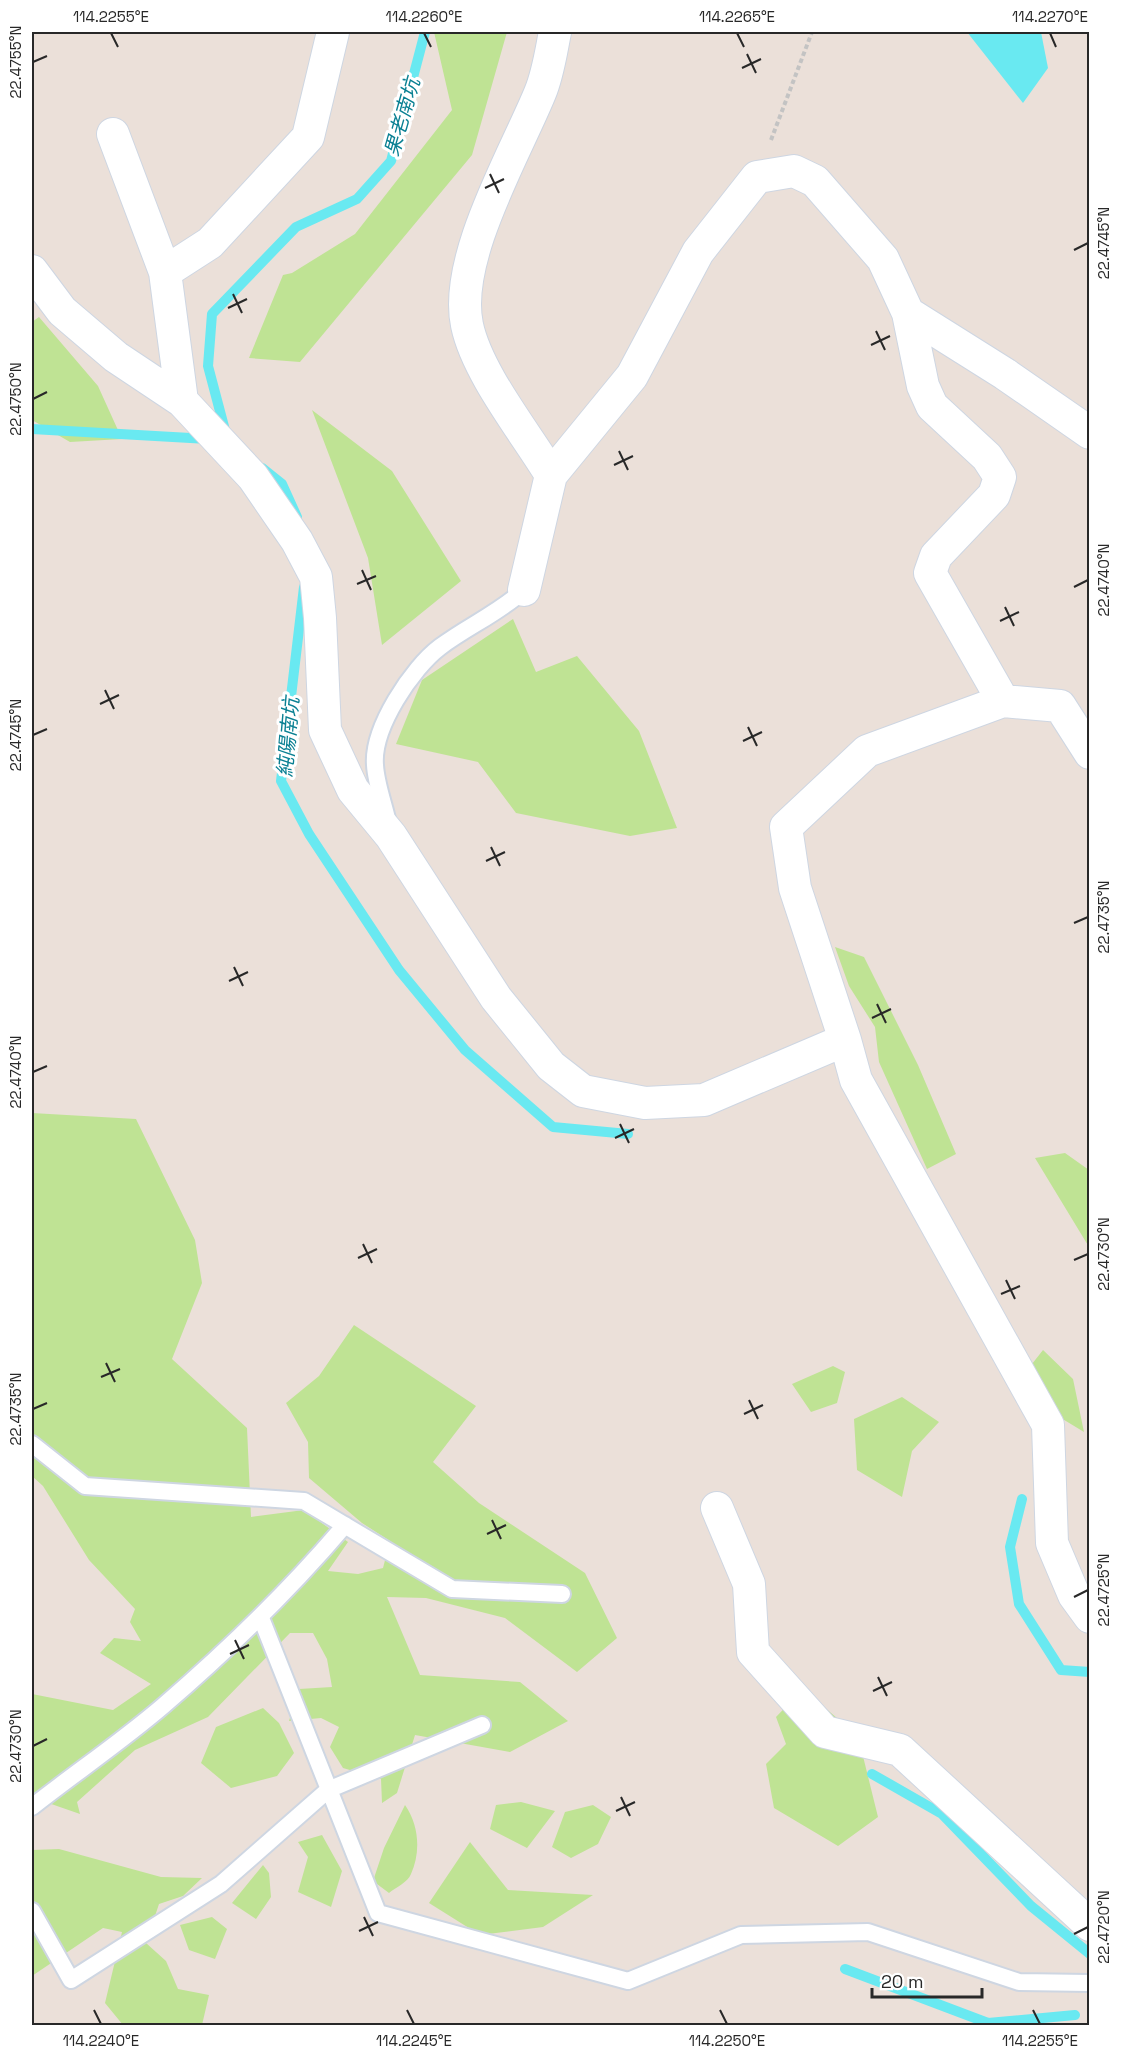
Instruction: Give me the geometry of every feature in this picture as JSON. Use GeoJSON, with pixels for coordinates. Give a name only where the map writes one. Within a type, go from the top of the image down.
{"type":"FeatureCollection","features":[{"type":"Feature","properties":{"kind":"street"},"geometry":{"type":"LineString","coordinates":[[165,272],[210,243],[308,137],[333,32]]}},
{"type":"Feature","properties":{"kind":"street"},"geometry":{"type":"LineString","coordinates":[[551,475],[478,358],[466,323],[467,273],[490,204],[541,91],[555,32]]}},
{"type":"Feature","properties":{"kind":"street"},"geometry":{"type":"LineString","coordinates":[[113,134],[165,272],[182,401]]}},
{"type":"Feature","properties":{"kind":"street"},"geometry":{"type":"LineString","coordinates":[[524,590],[551,475],[632,376],[698,252],[757,177],[794,171],[815,182],[884,259],[908,312],[923,386],[932,406],[987,457],[1000,477],[994,495],[936,556],[930,573],[1003,700]]}},
{"type":"Feature","properties":{"kind":"street"},"geometry":{"type":"LineString","coordinates":[[32,271],[62,311],[116,357],[182,401],[253,477],[297,541],[316,577],[325,730],[353,790],[391,836],[496,998],[551,1066],[583,1091],[645,1103],[704,1100],[845,1040]]}},
{"type":"Feature","properties":{"kind":"street"},"geometry":{"type":"LineString","coordinates":[[908,312],[1005,374],[1089,433]]}},
{"type":"Feature","properties":{"kind":"street"},"geometry":{"type":"LineString","coordinates":[[1089,753],[1060,706],[1003,700],[867,751],[786,827],[795,888],[856,1080],[1048,1425],[1052,1543],[1074,1595],[1089,1617]]}},
{"type":"Feature","properties":{"kind":"street"},"geometry":{"type":"LineString","coordinates":[[717,1508],[749,1584],[753,1652],[825,1732],[900,1750],[1089,1925]]}},
{"type":"Feature","properties":{"kind":"lane"},"geometry":{"type":"LineString","coordinates":[[391,836],[375,764],[376,743],[387,716],[418,668],[440,647],[506,606],[524,590]]}},
{"type":"Feature","properties":{"kind":"lane"},"geometry":{"type":"LineString","coordinates":[[32,1444],[85,1486],[304,1501],[452,1588],[562,1594]]}},
{"type":"Feature","properties":{"kind":"lane"},"geometry":{"type":"LineString","coordinates":[[32,1807],[162,1707],[261,1618],[293,1586],[345,1525]]}},
{"type":"Feature","properties":{"kind":"lane"},"geometry":{"type":"LineString","coordinates":[[261,1618],[378,1913],[628,1981],[741,1935],[868,1932],[1019,1982],[1089,1983]]}},
{"type":"Feature","properties":{"kind":"lane"},"geometry":{"type":"LineString","coordinates":[[32,1911],[71,1980],[221,1884],[328,1790],[482,1725]]}},
{"type":"Feature","properties":{"kind":"path"},"geometry":{"type":"LineString","coordinates":[[757,177],[812,32]]}},
{"type":"Feature","properties":{"kind":"green space"},"geometry":{"type":"Polygon","coordinates":[[[434,32],[507,32],[472,155],[300,362],[249,358],[283,275],[292,273],[355,234],[452,110],[434,32]]]}},
{"type":"Feature","properties":{"kind":"green space"},"geometry":{"type":"Polygon","coordinates":[[[39,317],[98,386],[122,439],[70,442],[32,420],[32,322],[39,317]]]}},
{"type":"Feature","properties":{"kind":"green space"},"geometry":{"type":"Polygon","coordinates":[[[312,410],[392,471],[461,581],[382,645],[368,558],[312,410]]]}},
{"type":"Feature","properties":{"kind":"green space"},"geometry":{"type":"Polygon","coordinates":[[[513,619],[536,672],[577,656],[639,731],[677,828],[630,836],[516,813],[478,762],[396,744],[422,680],[513,619]]]}},
{"type":"Feature","properties":{"kind":"green space"},"geometry":{"type":"Polygon","coordinates":[[[835,947],[864,957],[918,1065],[956,1154],[927,1169],[879,1062],[875,1027],[849,986],[835,947]]]}},
{"type":"Feature","properties":{"kind":"green space"},"geometry":{"type":"Polygon","coordinates":[[[32,1113],[136,1119],[195,1240],[202,1283],[172,1359],[247,1428],[251,1517],[304,1510],[348,1542],[328,1571],[358,1574],[383,1568],[390,1541],[362,1523],[309,1478],[308,1442],[286,1403],[319,1376],[354,1325],[476,1406],[433,1462],[479,1503],[585,1573],[617,1638],[577,1672],[505,1618],[426,1598],[387,1597],[420,1675],[520,1682],[568,1721],[510,1752],[415,1735],[397,1793],[382,1803],[381,1779],[343,1768],[330,1747],[339,1727],[321,1718],[289,1721],[299,1689],[332,1687],[327,1659],[313,1633],[290,1633],[208,1717],[135,1750],[77,1802],[80,1814],[34,1798],[32,1800],[32,1780],[34,1780],[32,1778],[32,1694],[113,1710],[151,1684],[100,1653],[114,1638],[141,1641],[130,1622],[135,1609],[89,1560],[43,1486],[32,1476],[32,1113]]]}},
{"type":"Feature","properties":{"kind":"green space"},"geometry":{"type":"Polygon","coordinates":[[[1065,1153],[1089,1170],[1089,1247],[1035,1158],[1065,1153]]]}},
{"type":"Feature","properties":{"kind":"green space"},"geometry":{"type":"Polygon","coordinates":[[[1043,1350],[1073,1379],[1084,1432],[1056,1415],[1032,1364],[1043,1350]]]}},
{"type":"Feature","properties":{"kind":"green space"},"geometry":{"type":"Polygon","coordinates":[[[833,1366],[845,1372],[837,1403],[811,1412],[792,1384],[833,1366]]]}},
{"type":"Feature","properties":{"kind":"green space"},"geometry":{"type":"Polygon","coordinates":[[[902,1397],[939,1422],[912,1451],[902,1497],[857,1470],[854,1419],[902,1397]]]}},
{"type":"Feature","properties":{"kind":"green space"},"geometry":{"type":"Polygon","coordinates":[[[803,1689],[858,1736],[878,1817],[838,1846],[774,1808],[766,1764],[786,1744],[776,1717],[803,1689]]]}},
{"type":"Feature","properties":{"kind":"green space"},"geometry":{"type":"Polygon","coordinates":[[[263,1708],[279,1723],[294,1753],[277,1776],[231,1788],[201,1763],[216,1727],[263,1708]]]}},
{"type":"Feature","properties":{"kind":"green space"},"geometry":{"type":"Polygon","coordinates":[[[521,1802],[555,1811],[527,1848],[490,1829],[496,1805],[521,1802]]]}},
{"type":"Feature","properties":{"kind":"green space"},"geometry":{"type":"Polygon","coordinates":[[[405,1805],[416,1830],[416,1857],[409,1877],[389,1893],[373,1881],[384,1848],[405,1805]]]}},
{"type":"Feature","properties":{"kind":"green space"},"geometry":{"type":"Polygon","coordinates":[[[593,1805],[611,1817],[598,1844],[571,1858],[552,1847],[565,1812],[593,1805]]]}},
{"type":"Feature","properties":{"kind":"green space"},"geometry":{"type":"Polygon","coordinates":[[[322,1835],[342,1871],[331,1907],[298,1892],[308,1857],[298,1842],[322,1835]]]}},
{"type":"Feature","properties":{"kind":"green space"},"geometry":{"type":"Polygon","coordinates":[[[470,1842],[508,1890],[593,1895],[543,1927],[480,1935],[429,1903],[470,1842]]]}},
{"type":"Feature","properties":{"kind":"green space"},"geometry":{"type":"Polygon","coordinates":[[[59,1849],[161,1877],[202,1878],[183,1896],[159,1904],[146,1943],[166,1961],[178,1989],[209,1995],[202,2025],[123,2025],[105,2003],[122,1932],[103,1928],[32,1976],[32,1850],[59,1849]]]}},
{"type":"Feature","properties":{"kind":"green space"},"geometry":{"type":"Polygon","coordinates":[[[263,1865],[269,1873],[271,1897],[256,1919],[232,1903],[263,1865]]]}},
{"type":"Feature","properties":{"kind":"green space"},"geometry":{"type":"Polygon","coordinates":[[[212,1917],[227,1929],[215,1959],[189,1950],[180,1925],[212,1917]]]}},
{"type":"Feature","properties":{"kind":"water"},"geometry":{"type":"Polygon","coordinates":[[[967,32],[1041,32],[1048,68],[1023,103],[967,32]]]}},
{"type":"Feature","properties":{"kind":"waterway","name":"果老南坑"},"geometry":{"type":"LineString","coordinates":[[226,434],[208,366],[212,314],[296,227],[357,199],[391,161],[425,32]]}},
{"type":"Feature","properties":{"kind":"waterway","name":"純陽南坑"},"geometry":{"type":"LineString","coordinates":[[32,429],[208,439]]}},
{"type":"Feature","properties":{"kind":"waterway","name":"純陽南坑"},"geometry":{"type":"LineString","coordinates":[[262,468],[282,484],[297,517]]}},
{"type":"Feature","properties":{"kind":"waterway","name":"純陽南坑"},"geometry":{"type":"LineString","coordinates":[[304,587],[281,781],[309,834],[399,970],[465,1050],[553,1127],[628,1134]]}},
{"type":"Feature","properties":{"kind":"waterway"},"geometry":{"type":"LineString","coordinates":[[1022,1499],[1010,1547],[1019,1604],[1061,1670],[1090,1672]]}},
{"type":"Feature","properties":{"kind":"waterway"},"geometry":{"type":"LineString","coordinates":[[872,1774],[942,1814],[1031,1906],[1090,1954]]}},
{"type":"Feature","properties":{"kind":"waterway"},"geometry":{"type":"LineString","coordinates":[[845,1969],[988,2023],[1075,2015]]}}]}
